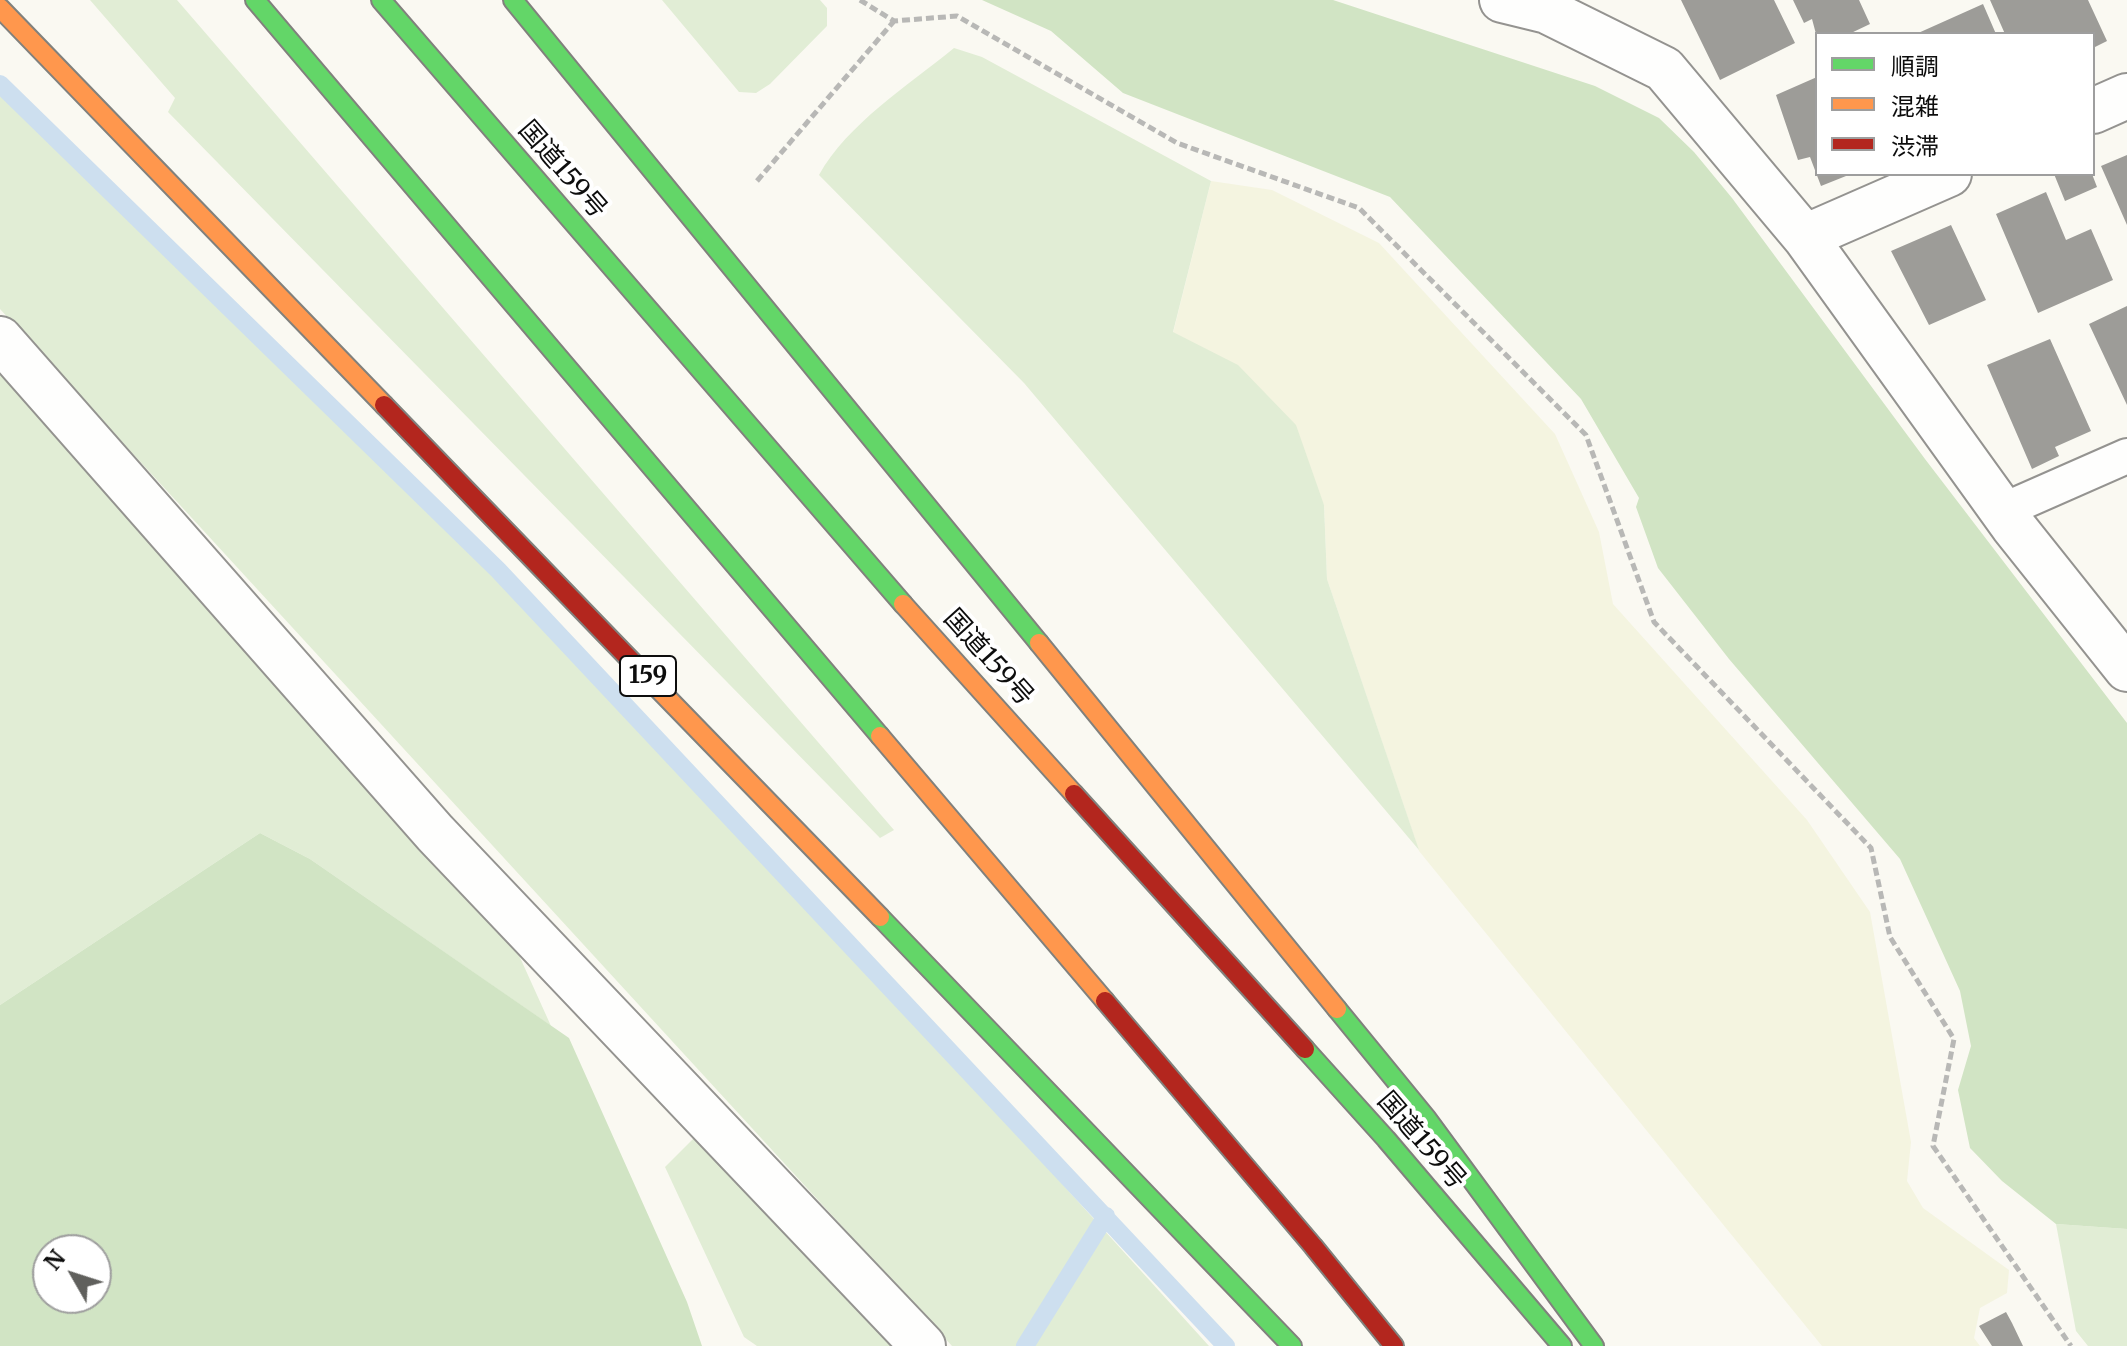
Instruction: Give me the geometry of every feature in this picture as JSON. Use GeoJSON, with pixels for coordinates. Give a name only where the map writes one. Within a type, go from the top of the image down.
{"type":"FeatureCollection","features":[{"type":"Feature","properties":{"kind":"highway"},"geometry":{"type":"LineString","coordinates":[[255,0],[1313,1246],[1394,1346]]}},
{"type":"Feature","properties":{"kind":"highway","name":"国道159号"},"geometry":{"type":"LineString","coordinates":[[381,0],[870,567],[1386,1139],[1562,1346]]}},
{"type":"Feature","properties":{"kind":"highway"},"geometry":{"type":"LineString","coordinates":[[513,0],[1427,1119],[1594,1346]]}},
{"type":"Feature","properties":{"kind":"highway","name":"159"},"geometry":{"type":"LineString","coordinates":[[0,8],[1152,1197],[1292,1346]]}},
{"type":"Feature","properties":{"kind":"street"},"geometry":{"type":"LineString","coordinates":[[1502,0],[1551,6],[1664,69],[1805,237],[2002,511],[2127,669]]}},
{"type":"Feature","properties":{"kind":"street"},"geometry":{"type":"LineString","coordinates":[[2095,110],[2127,96]]}},
{"type":"Feature","properties":{"kind":"street"},"geometry":{"type":"LineString","coordinates":[[1805,237],[1944,176]]}},
{"type":"Feature","properties":{"kind":"street"},"geometry":{"type":"LineString","coordinates":[[0,339],[435,833],[923,1346]]}},
{"type":"Feature","properties":{"kind":"lane"},"geometry":{"type":"LineString","coordinates":[[2002,511],[2127,456]]}},
{"type":"Feature","properties":{"kind":"path"},"geometry":{"type":"LineString","coordinates":[[860,0],[894,21],[957,16],[1177,143],[1359,208],[1586,435],[1654,622],[1871,848],[1890,937],[1954,1039],[1933,1146],[2071,1346]]}},
{"type":"Feature","properties":{"kind":"path"},"geometry":{"type":"LineString","coordinates":[[757,181],[894,21]]}},
{"type":"Feature","properties":{"kind":"green space"},"geometry":{"type":"Polygon","coordinates":[[[90,0],[177,0],[894,830],[880,838],[168,112],[175,98],[90,0]]]}},
{"type":"Feature","properties":{"kind":"green space"},"geometry":{"type":"Polygon","coordinates":[[[662,0],[820,0],[827,8],[827,26],[770,84],[756,93],[739,92],[662,0]]]}},
{"type":"Feature","properties":{"kind":"green space"},"geometry":{"type":"Polygon","coordinates":[[[982,0],[1333,0],[1595,86],[1659,118],[1694,152],[1732,198],[1925,459],[2127,723],[2127,1229],[2056,1224],[2002,1181],[1970,1148],[1958,1090],[1971,1046],[1960,991],[1900,859],[1729,659],[1658,568],[1636,507],[1639,498],[1581,399],[1390,197],[1123,93],[1051,31],[982,0]]]}},
{"type":"Feature","properties":{"kind":"green space"},"geometry":{"type":"Polygon","coordinates":[[[954,48],[982,57],[1211,181],[1173,332],[1238,365],[1296,425],[1324,505],[1327,579],[1419,850],[1024,383],[819,175],[831,156],[862,122],[954,48]]]}},
{"type":"Feature","properties":{"kind":"green space"},"geometry":{"type":"Polygon","coordinates":[[[0,91],[346,418],[1026,1144],[1209,1346],[952,1346],[0,309],[0,91]]]}},
{"type":"Feature","properties":{"kind":"green space"},"geometry":{"type":"Polygon","coordinates":[[[1211,181],[1272,190],[1379,243],[1555,434],[1599,532],[1613,604],[1807,820],[1870,912],[1911,1142],[1907,1181],[1923,1208],[2009,1270],[2007,1293],[1980,1308],[1974,1338],[1980,1346],[1822,1346],[1419,851],[1327,579],[1324,505],[1173,333],[1211,181]]]}},
{"type":"Feature","properties":{"kind":"green space"},"geometry":{"type":"Polygon","coordinates":[[[0,369],[513,942],[551,1026],[310,859],[260,833],[0,1005],[0,369]]]}},
{"type":"Feature","properties":{"kind":"green space"},"geometry":{"type":"Polygon","coordinates":[[[260,833],[310,859],[569,1038],[687,1302],[702,1346],[0,1346],[0,1005],[260,833]]]}},
{"type":"Feature","properties":{"kind":"green space"},"geometry":{"type":"Polygon","coordinates":[[[695,1137],[891,1346],[757,1346],[744,1337],[665,1167],[695,1137]]]}},
{"type":"Feature","properties":{"kind":"green space"},"geometry":{"type":"Polygon","coordinates":[[[2056,1224],[2127,1229],[2127,1346],[2088,1346],[2076,1331],[2056,1224]]]}},
{"type":"Feature","properties":{"kind":"building"},"geometry":{"type":"Polygon","coordinates":[[[1681,0],[1774,0],[1795,43],[1720,80],[1681,0]]]}},
{"type":"Feature","properties":{"kind":"building"},"geometry":{"type":"Polygon","coordinates":[[[1793,0],[1859,0],[1870,24],[1853,32],[1815,32],[1812,19],[1804,23],[1793,0]]]}},
{"type":"Feature","properties":{"kind":"building"},"geometry":{"type":"Polygon","coordinates":[[[1990,0],[2088,0],[2107,41],[2095,47],[2095,32],[2004,32],[1990,0]]]}},
{"type":"Feature","properties":{"kind":"building"},"geometry":{"type":"Polygon","coordinates":[[[1983,4],[1995,32],[1920,32],[1983,4]]]}},
{"type":"Feature","properties":{"kind":"building"},"geometry":{"type":"Polygon","coordinates":[[[1815,78],[1815,170],[1810,157],[1798,160],[1776,95],[1815,78]]]}},
{"type":"Feature","properties":{"kind":"building"},"geometry":{"type":"Polygon","coordinates":[[[2127,155],[2127,225],[2101,166],[2127,155]]]}},
{"type":"Feature","properties":{"kind":"building"},"geometry":{"type":"Polygon","coordinates":[[[1817,176],[1846,176],[1821,186],[1817,176]]]}},
{"type":"Feature","properties":{"kind":"building"},"geometry":{"type":"Polygon","coordinates":[[[2055,176],[2093,176],[2097,187],[2065,201],[2055,176]]]}},
{"type":"Feature","properties":{"kind":"building"},"geometry":{"type":"Polygon","coordinates":[[[2046,192],[2066,240],[2091,229],[2113,280],[2038,313],[1996,214],[2046,192]]]}},
{"type":"Feature","properties":{"kind":"building"},"geometry":{"type":"Polygon","coordinates":[[[1951,225],[1986,300],[1929,325],[1891,251],[1951,225]]]}},
{"type":"Feature","properties":{"kind":"building"},"geometry":{"type":"Polygon","coordinates":[[[2127,306],[2127,405],[2089,324],[2127,306]]]}},
{"type":"Feature","properties":{"kind":"building"},"geometry":{"type":"Polygon","coordinates":[[[2050,339],[2091,431],[2055,447],[2059,456],[2032,469],[1987,365],[2050,339]]]}},
{"type":"Feature","properties":{"kind":"building"},"geometry":{"type":"Polygon","coordinates":[[[2006,1312],[2023,1346],[1992,1346],[1979,1326],[2006,1312]]]}},
{"type":"Feature","properties":{"kind":"waterway"},"geometry":{"type":"LineString","coordinates":[[0,84],[498,570],[1226,1346]]}},
{"type":"Feature","properties":{"kind":"waterway"},"geometry":{"type":"LineString","coordinates":[[1025,1346],[1106,1216]]}},
{"type":"Feature","properties":{"kind":"traffic: fast"},"geometry":{"type":"LineString","coordinates":[[255,0],[880,736]]}},
{"type":"Feature","properties":{"kind":"traffic: fast"},"geometry":{"type":"LineString","coordinates":[[381,0],[903,604]]}},
{"type":"Feature","properties":{"kind":"traffic: fast"},"geometry":{"type":"LineString","coordinates":[[513,0],[1039,643]]}},
{"type":"Feature","properties":{"kind":"traffic: fast"},"geometry":{"type":"LineString","coordinates":[[880,917],[1292,1346]]}},
{"type":"Feature","properties":{"kind":"traffic: fast"},"geometry":{"type":"LineString","coordinates":[[1337,1009],[1427,1119],[1594,1346]]}},
{"type":"Feature","properties":{"kind":"traffic: fast"},"geometry":{"type":"LineString","coordinates":[[1305,1049],[1562,1346]]}},
{"type":"Feature","properties":{"kind":"traffic: slow"},"geometry":{"type":"LineString","coordinates":[[0,8],[384,405]]}},
{"type":"Feature","properties":{"kind":"traffic: slow"},"geometry":{"type":"LineString","coordinates":[[903,604],[1074,794]]}},
{"type":"Feature","properties":{"kind":"traffic: slow"},"geometry":{"type":"LineString","coordinates":[[1039,643],[1337,1009]]}},
{"type":"Feature","properties":{"kind":"traffic: slow"},"geometry":{"type":"LineString","coordinates":[[643,673],[880,917]]}},
{"type":"Feature","properties":{"kind":"traffic: slow"},"geometry":{"type":"LineString","coordinates":[[880,736],[1105,1001]]}},
{"type":"Feature","properties":{"kind":"traffic: jam"},"geometry":{"type":"LineString","coordinates":[[384,405],[643,673]]}},
{"type":"Feature","properties":{"kind":"traffic: jam"},"geometry":{"type":"LineString","coordinates":[[1074,794],[1305,1049]]}},
{"type":"Feature","properties":{"kind":"traffic: jam"},"geometry":{"type":"LineString","coordinates":[[1105,1001],[1394,1346]]}}]}
